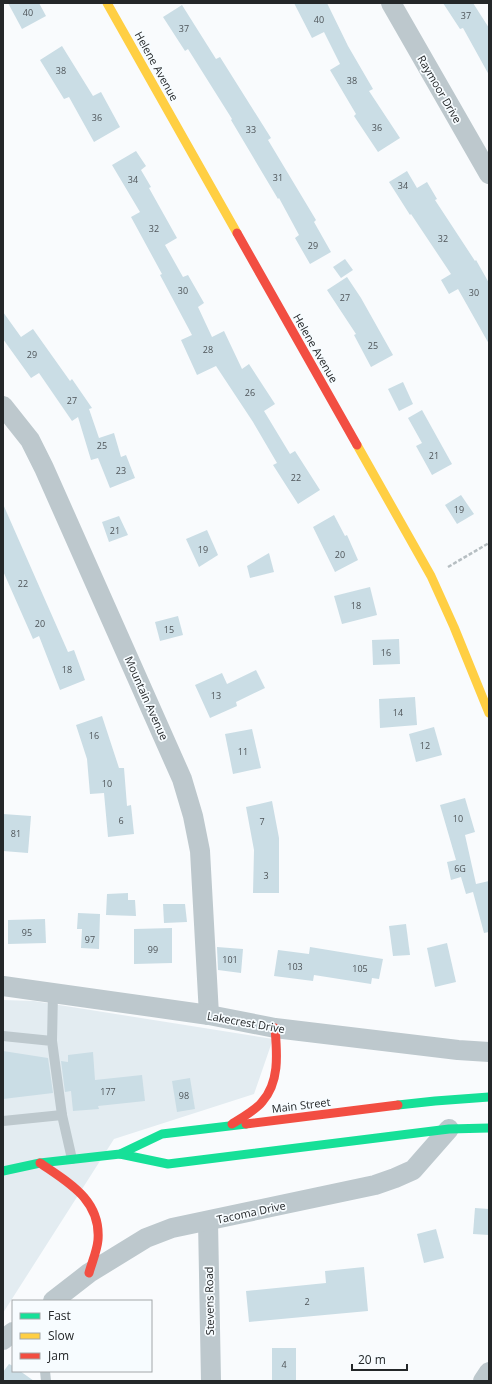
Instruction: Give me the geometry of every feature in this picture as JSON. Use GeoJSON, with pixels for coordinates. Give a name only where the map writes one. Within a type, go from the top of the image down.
{"type":"FeatureCollection","features":[{"type":"Feature","properties":{"kind":"main road","name":"Helene Avenue"},"geometry":{"type":"LineString","coordinates":[[107,3],[431,576],[454,627],[489,713]]}},
{"type":"Feature","properties":{"kind":"main road"},"geometry":{"type":"LineString","coordinates":[[231,1125],[262,1103],[271,1087],[277,1059],[275,1028]]}},
{"type":"Feature","properties":{"kind":"main road","name":"Main Street"},"geometry":{"type":"LineString","coordinates":[[120,1154],[162,1134],[435,1101],[489,1097]]}},
{"type":"Feature","properties":{"kind":"main road","name":"Main Street"},"geometry":{"type":"LineString","coordinates":[[3,1171],[40,1163],[120,1154],[168,1164],[449,1129],[489,1128]]}},
{"type":"Feature","properties":{"kind":"main road"},"geometry":{"type":"LineString","coordinates":[[40,1163],[83,1193],[90,1203],[98,1227],[98,1241],[89,1273]]}},
{"type":"Feature","properties":{"kind":"street","name":"Raymoor Drive"},"geometry":{"type":"LineString","coordinates":[[391,3],[489,174]]}},
{"type":"Feature","properties":{"kind":"street","name":"Mountain Avenue"},"geometry":{"type":"LineString","coordinates":[[3,406],[30,440],[44,468],[182,779],[193,816],[200,851],[209,1015]]}},
{"type":"Feature","properties":{"kind":"street","name":"Lakecrest Drive"},"geometry":{"type":"LineString","coordinates":[[3,986],[209,1015],[275,1028],[458,1050],[489,1052]]}},
{"type":"Feature","properties":{"kind":"street","name":"Tacoma Drive"},"geometry":{"type":"LineString","coordinates":[[54,1300],[89,1273],[146,1238],[172,1228],[375,1185],[395,1178],[413,1170],[449,1129]]}},
{"type":"Feature","properties":{"kind":"street","name":"Stevens Road"},"geometry":{"type":"LineString","coordinates":[[208,1221],[211,1381]]}},
{"type":"Feature","properties":{"kind":"street"},"geometry":{"type":"LineString","coordinates":[[3,1340],[12,1333]]}},
{"type":"Feature","properties":{"kind":"street"},"geometry":{"type":"LineString","coordinates":[[483,1381],[489,1372]]}},
{"type":"Feature","properties":{"kind":"lane"},"geometry":{"type":"LineString","coordinates":[[53,993],[52,1041],[62,1115],[72,1159]]}},
{"type":"Feature","properties":{"kind":"lane"},"geometry":{"type":"LineString","coordinates":[[3,1036],[52,1041]]}},
{"type":"Feature","properties":{"kind":"lane"},"geometry":{"type":"LineString","coordinates":[[3,1121],[62,1115]]}},
{"type":"Feature","properties":{"kind":"path"},"geometry":{"type":"LineString","coordinates":[[431,576],[489,543]]}},
{"type":"Feature","properties":{"kind":"shaded area"},"geometry":{"type":"Polygon","coordinates":[[[3,1000],[34,1001],[273,1039],[254,1094],[114,1139],[3,1313],[3,1000]]]}},
{"type":"Feature","properties":{"kind":"building"},"geometry":{"type":"Polygon","coordinates":[[[8,3],[39,3],[46,16],[22,29],[8,3]]]}},
{"type":"Feature","properties":{"kind":"building"},"geometry":{"type":"Polygon","coordinates":[[[294,3],[327,3],[348,46],[373,89],[369,91],[400,138],[378,152],[354,116],[356,114],[330,70],[340,64],[324,32],[312,38],[294,3]]]}},
{"type":"Feature","properties":{"kind":"building"},"geometry":{"type":"Polygon","coordinates":[[[443,3],[473,3],[489,28],[489,75],[463,28],[460,29],[443,3]]]}},
{"type":"Feature","properties":{"kind":"building"},"geometry":{"type":"Polygon","coordinates":[[[182,5],[216,59],[220,57],[271,138],[268,140],[316,220],[314,222],[331,252],[310,264],[295,238],[299,235],[279,198],[278,199],[231,120],[232,119],[188,49],[185,51],[163,17],[182,5]]]}},
{"type":"Feature","properties":{"kind":"building"},"geometry":{"type":"Polygon","coordinates":[[[62,46],[93,96],[101,92],[120,127],[94,142],[69,97],[64,99],[40,60],[62,46]]]}},
{"type":"Feature","properties":{"kind":"building"},"geometry":{"type":"Polygon","coordinates":[[[136,151],[146,166],[141,170],[151,187],[149,188],[177,238],[165,245],[183,277],[188,275],[204,303],[198,307],[212,337],[224,331],[242,369],[249,364],[275,404],[264,411],[290,454],[295,451],[320,490],[298,504],[273,465],[277,463],[253,422],[216,366],[197,375],[181,340],[192,335],[160,275],[162,274],[131,217],[140,212],[112,165],[136,151]]]}},
{"type":"Feature","properties":{"kind":"building"},"geometry":{"type":"Polygon","coordinates":[[[407,171],[417,188],[427,182],[437,199],[435,200],[475,261],[476,260],[489,283],[489,344],[458,289],[449,294],[441,280],[451,274],[389,182],[407,171]]]}},
{"type":"Feature","properties":{"kind":"building"},"geometry":{"type":"Polygon","coordinates":[[[345,259],[353,270],[341,278],[333,267],[345,259]]]}},
{"type":"Feature","properties":{"kind":"building"},"geometry":{"type":"Polygon","coordinates":[[[347,277],[361,298],[393,355],[371,367],[354,335],[356,334],[327,290],[347,277]]]}},
{"type":"Feature","properties":{"kind":"building"},"geometry":{"type":"Polygon","coordinates":[[[3,312],[21,337],[33,329],[70,381],[72,379],[92,408],[89,409],[99,438],[114,433],[121,457],[126,455],[135,478],[110,488],[98,458],[91,460],[78,417],[72,421],[39,373],[31,378],[3,339],[3,312]]]}},
{"type":"Feature","properties":{"kind":"building"},"geometry":{"type":"Polygon","coordinates":[[[403,382],[413,404],[399,411],[388,389],[403,382]]]}},
{"type":"Feature","properties":{"kind":"building"},"geometry":{"type":"Polygon","coordinates":[[[422,410],[452,464],[432,475],[416,446],[422,443],[408,418],[422,410]]]}},
{"type":"Feature","properties":{"kind":"building"},"geometry":{"type":"Polygon","coordinates":[[[461,495],[474,514],[457,524],[445,505],[461,495]]]}},
{"type":"Feature","properties":{"kind":"building"},"geometry":{"type":"Polygon","coordinates":[[[3,504],[68,652],[74,650],[85,680],[60,690],[39,636],[33,639],[3,571],[3,504]]]}},
{"type":"Feature","properties":{"kind":"building"},"geometry":{"type":"Polygon","coordinates":[[[334,515],[345,536],[347,535],[358,560],[335,572],[313,527],[334,515]]]}},
{"type":"Feature","properties":{"kind":"building"},"geometry":{"type":"Polygon","coordinates":[[[119,516],[128,535],[109,542],[102,522],[119,516]]]}},
{"type":"Feature","properties":{"kind":"building"},"geometry":{"type":"Polygon","coordinates":[[[207,530],[218,555],[199,567],[186,539],[207,530]]]}},
{"type":"Feature","properties":{"kind":"building"},"geometry":{"type":"Polygon","coordinates":[[[269,553],[274,572],[250,578],[247,566],[269,553]]]}},
{"type":"Feature","properties":{"kind":"building"},"geometry":{"type":"Polygon","coordinates":[[[370,587],[377,615],[342,624],[334,596],[370,587]]]}},
{"type":"Feature","properties":{"kind":"building"},"geometry":{"type":"Polygon","coordinates":[[[178,616],[183,635],[160,641],[155,622],[178,616]]]}},
{"type":"Feature","properties":{"kind":"building"},"geometry":{"type":"Polygon","coordinates":[[[399,639],[400,664],[373,665],[372,640],[399,639]]]}},
{"type":"Feature","properties":{"kind":"building"},"geometry":{"type":"Polygon","coordinates":[[[256,670],[265,688],[236,702],[237,706],[210,718],[195,685],[222,673],[227,684],[256,670]]]}},
{"type":"Feature","properties":{"kind":"building"},"geometry":{"type":"Polygon","coordinates":[[[415,697],[417,725],[380,728],[379,699],[415,697]]]}},
{"type":"Feature","properties":{"kind":"building"},"geometry":{"type":"Polygon","coordinates":[[[102,716],[119,768],[124,768],[127,806],[131,805],[134,834],[108,837],[104,793],[90,794],[87,759],[76,725],[102,716]]]}},
{"type":"Feature","properties":{"kind":"building"},"geometry":{"type":"Polygon","coordinates":[[[434,727],[442,755],[416,762],[409,734],[434,727]]]}},
{"type":"Feature","properties":{"kind":"building"},"geometry":{"type":"Polygon","coordinates":[[[252,729],[261,768],[233,774],[225,734],[252,729]]]}},
{"type":"Feature","properties":{"kind":"building"},"geometry":{"type":"Polygon","coordinates":[[[465,798],[475,832],[465,835],[476,884],[489,881],[489,932],[484,933],[473,892],[466,894],[461,877],[451,880],[447,862],[456,860],[440,805],[465,798]]]}},
{"type":"Feature","properties":{"kind":"building"},"geometry":{"type":"Polygon","coordinates":[[[272,801],[279,838],[279,893],[253,893],[254,850],[246,807],[272,801]]]}},
{"type":"Feature","properties":{"kind":"building"},"geometry":{"type":"Polygon","coordinates":[[[3,814],[31,816],[28,853],[3,851],[3,814]]]}},
{"type":"Feature","properties":{"kind":"building"},"geometry":{"type":"Polygon","coordinates":[[[128,893],[128,900],[135,900],[136,916],[106,915],[107,894],[128,893]]]}},
{"type":"Feature","properties":{"kind":"building"},"geometry":{"type":"Polygon","coordinates":[[[163,904],[185,904],[187,922],[164,923],[163,904]]]}},
{"type":"Feature","properties":{"kind":"building"},"geometry":{"type":"Polygon","coordinates":[[[78,913],[100,914],[99,949],[81,948],[82,929],[77,929],[78,913]]]}},
{"type":"Feature","properties":{"kind":"building"},"geometry":{"type":"Polygon","coordinates":[[[45,919],[46,943],[8,944],[8,920],[45,919]]]}},
{"type":"Feature","properties":{"kind":"building"},"geometry":{"type":"Polygon","coordinates":[[[406,924],[410,955],[393,956],[389,926],[406,924]]]}},
{"type":"Feature","properties":{"kind":"building"},"geometry":{"type":"Polygon","coordinates":[[[172,928],[172,963],[134,964],[134,929],[172,928]]]}},
{"type":"Feature","properties":{"kind":"building"},"geometry":{"type":"Polygon","coordinates":[[[447,943],[456,982],[435,987],[427,948],[447,943]]]}},
{"type":"Feature","properties":{"kind":"building"},"geometry":{"type":"Polygon","coordinates":[[[217,947],[243,949],[241,973],[218,970],[217,947]]]}},
{"type":"Feature","properties":{"kind":"building"},"geometry":{"type":"Polygon","coordinates":[[[310,947],[383,959],[379,979],[372,978],[371,984],[314,975],[313,981],[274,976],[278,950],[309,954],[310,947]]]}},
{"type":"Feature","properties":{"kind":"building"},"geometry":{"type":"Polygon","coordinates":[[[3,1051],[48,1058],[53,1093],[3,1099],[3,1051]]]}},
{"type":"Feature","properties":{"kind":"building"},"geometry":{"type":"Polygon","coordinates":[[[93,1052],[95,1080],[142,1075],[145,1101],[98,1106],[99,1109],[73,1111],[71,1091],[65,1092],[61,1061],[68,1062],[68,1055],[93,1052]]]}},
{"type":"Feature","properties":{"kind":"building"},"geometry":{"type":"Polygon","coordinates":[[[190,1078],[195,1109],[177,1112],[172,1081],[190,1078]]]}},
{"type":"Feature","properties":{"kind":"building"},"geometry":{"type":"Polygon","coordinates":[[[475,1208],[489,1209],[489,1235],[473,1234],[475,1208]]]}},
{"type":"Feature","properties":{"kind":"building"},"geometry":{"type":"Polygon","coordinates":[[[436,1229],[444,1258],[424,1263],[417,1234],[436,1229]]]}},
{"type":"Feature","properties":{"kind":"building"},"geometry":{"type":"Polygon","coordinates":[[[364,1267],[368,1311],[249,1322],[246,1291],[326,1283],[325,1271],[364,1267]]]}},
{"type":"Feature","properties":{"kind":"building"},"geometry":{"type":"Polygon","coordinates":[[[272,1348],[296,1348],[296,1381],[272,1381],[272,1348]]]}},
{"type":"Feature","properties":{"kind":"building"},"geometry":{"type":"Polygon","coordinates":[[[9,1364],[12,1366],[12,1372],[21,1372],[34,1381],[3,1381],[3,1372],[9,1364]]]}},
{"type":"Feature","properties":{"kind":"traffic: fast"},"geometry":{"type":"LineString","coordinates":[[398,1105],[489,1097]]}},
{"type":"Feature","properties":{"kind":"traffic: fast"},"geometry":{"type":"LineString","coordinates":[[3,1171],[40,1163],[120,1154],[162,1134],[246,1124]]}},
{"type":"Feature","properties":{"kind":"traffic: fast"},"geometry":{"type":"LineString","coordinates":[[120,1154],[168,1164],[449,1129],[489,1128]]}},
{"type":"Feature","properties":{"kind":"traffic: slow"},"geometry":{"type":"LineString","coordinates":[[107,3],[237,233]]}},
{"type":"Feature","properties":{"kind":"traffic: slow"},"geometry":{"type":"LineString","coordinates":[[357,445],[431,576],[454,627],[489,713]]}},
{"type":"Feature","properties":{"kind":"traffic: jam"},"geometry":{"type":"LineString","coordinates":[[237,233],[357,445]]}},
{"type":"Feature","properties":{"kind":"traffic: jam"},"geometry":{"type":"LineString","coordinates":[[232,1124],[260,1105],[272,1086],[275,1076],[277,1057],[275,1028]]}},
{"type":"Feature","properties":{"kind":"traffic: jam"},"geometry":{"type":"LineString","coordinates":[[246,1124],[398,1105]]}},
{"type":"Feature","properties":{"kind":"traffic: jam"},"geometry":{"type":"LineString","coordinates":[[40,1163],[62,1178],[81,1194],[89,1203],[94,1214],[98,1226],[98,1240],[96,1252],[89,1273]]}}]}
